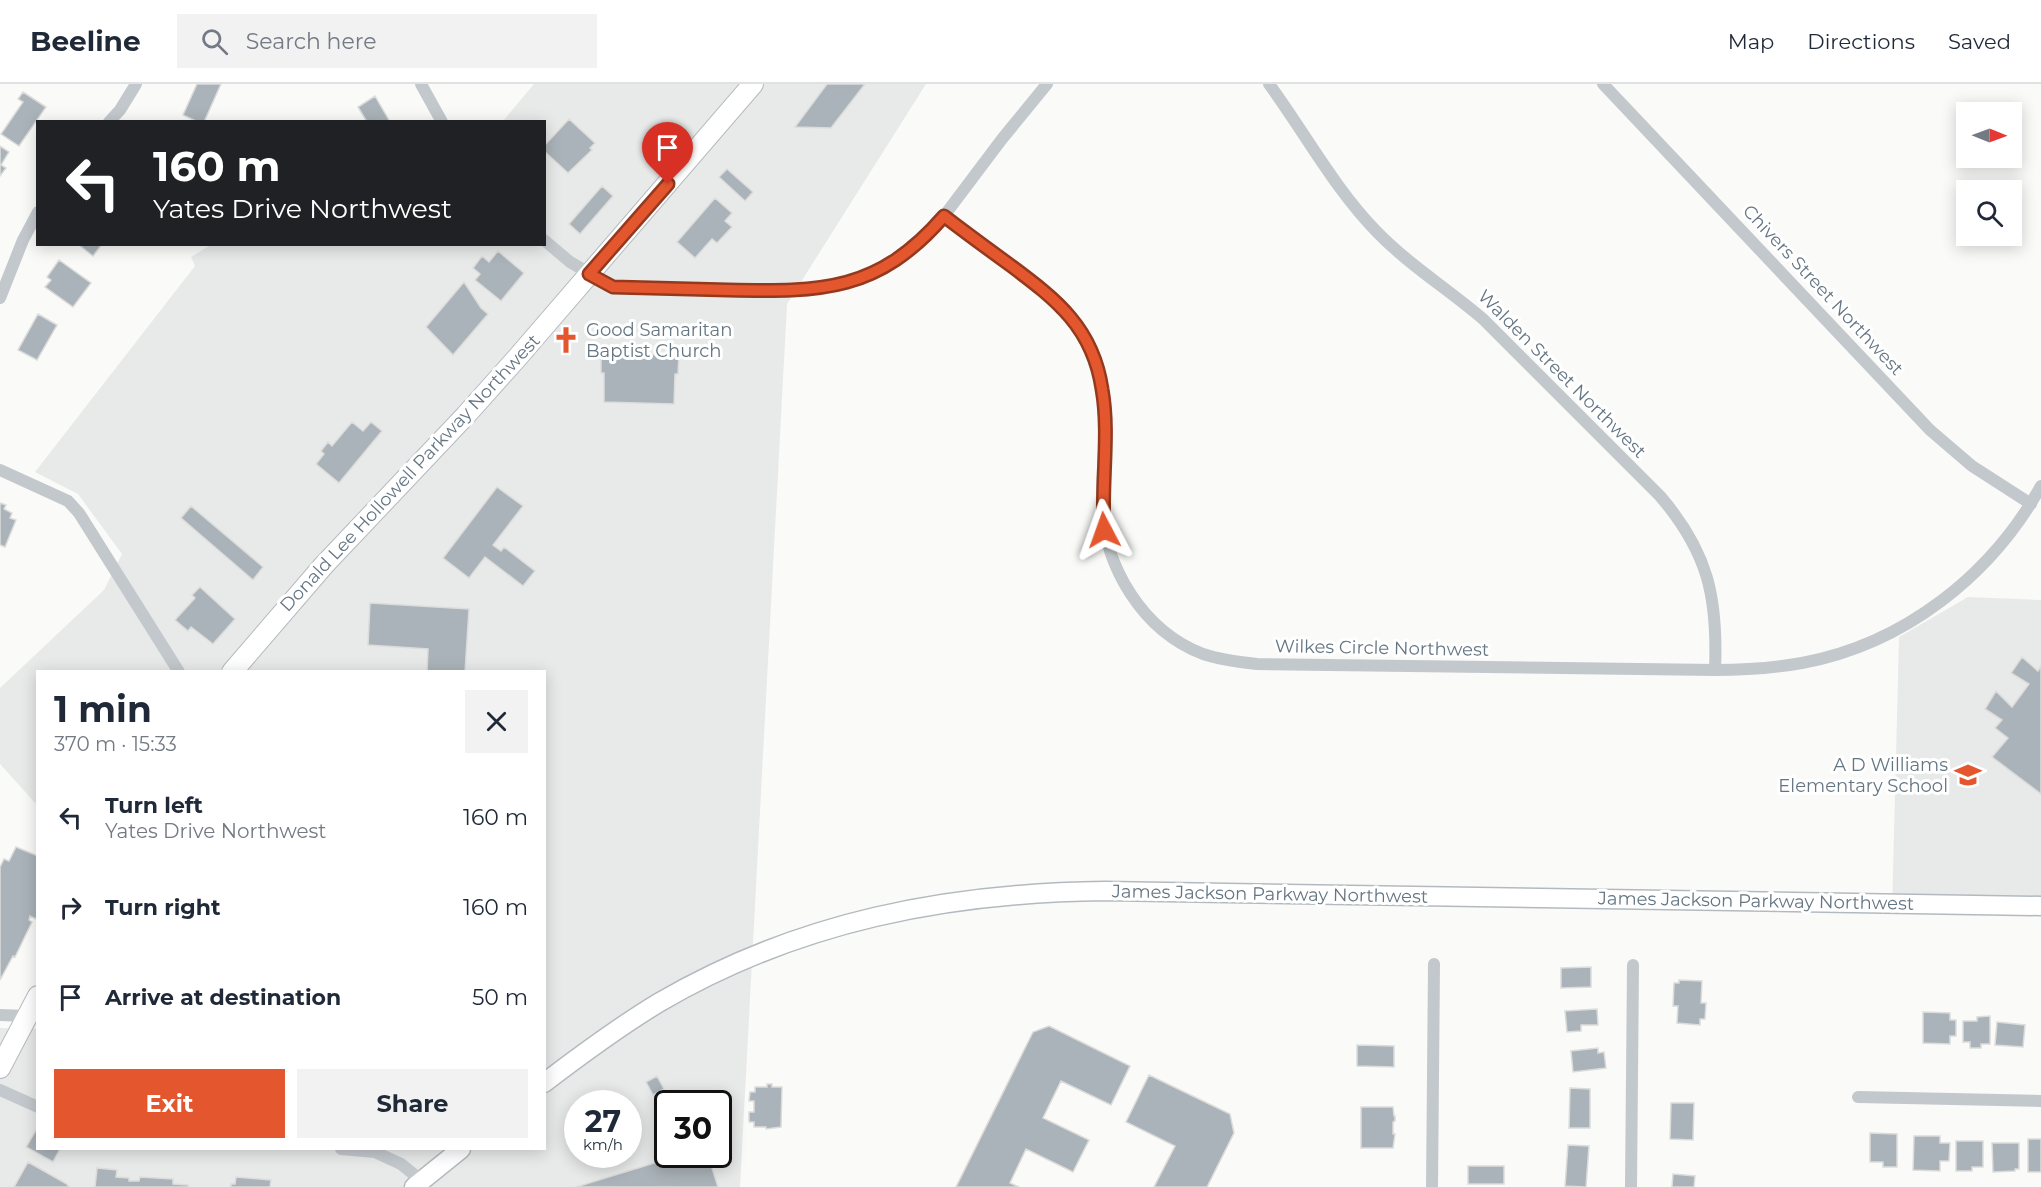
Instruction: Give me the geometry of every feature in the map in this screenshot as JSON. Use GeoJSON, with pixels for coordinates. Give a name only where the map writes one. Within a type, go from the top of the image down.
{"type":"FeatureCollection","features":[{"type":"Feature","properties":{"kind":"main road","name":"Donald Lee Hollowell Parkway Northwest"},"geometry":{"type":"LineString","coordinates":[[234,670],[324,565],[481,399],[753,84]]}},
{"type":"Feature","properties":{"kind":"main road","name":"James Jackson Parkway Northwest"},"geometry":{"type":"LineString","coordinates":[[546,1082],[611,1033],[661,1002],[766,950],[875,916],[933,904],[963,902],[986,897],[1046,892],[1105,891],[2041,906]]}},
{"type":"Feature","properties":{"kind":"main road"},"geometry":{"type":"LineString","coordinates":[[0,1068],[36,1000]]}},
{"type":"Feature","properties":{"kind":"main road"},"geometry":{"type":"LineString","coordinates":[[418,1184],[460,1150]]}},
{"type":"Feature","properties":{"kind":"street"},"geometry":{"type":"LineString","coordinates":[[111,120],[136,84]]}},
{"type":"Feature","properties":{"kind":"street"},"geometry":{"type":"LineString","coordinates":[[422,84],[441,120]]}},
{"type":"Feature","properties":{"kind":"street"},"geometry":{"type":"LineString","coordinates":[[546,242],[570,262],[613,287],[811,290],[860,279],[906,254],[927,236],[1047,84]]}},
{"type":"Feature","properties":{"kind":"street","name":"Walden Street Northwest"},"geometry":{"type":"LineString","coordinates":[[1269,84],[1338,186],[1376,231],[1422,273],[1463,301],[1483,319],[1660,495],[1678,516],[1696,547],[1712,591],[1715,617],[1715,670]]}},
{"type":"Feature","properties":{"kind":"street","name":"Chivers Street Northwest"},"geometry":{"type":"LineString","coordinates":[[1603,84],[1930,430],[1972,466],[2031,504]]}},
{"type":"Feature","properties":{"kind":"street"},"geometry":{"type":"LineString","coordinates":[[0,298],[23,240],[36,216]]}},
{"type":"Feature","properties":{"kind":"street","name":"Wilkes Circle Northwest"},"geometry":{"type":"LineString","coordinates":[[944,216],[1048,293],[1066,311],[1083,334],[1095,361],[1102,389],[1104,530],[1121,580],[1137,604],[1177,640],[1220,659],[1257,664],[1715,670],[1745,670],[1804,663],[1850,649],[1889,633],[1947,597],[1994,554],[2013,531],[2041,486]]}},
{"type":"Feature","properties":{"kind":"street"},"geometry":{"type":"LineString","coordinates":[[0,470],[68,501],[79,513],[177,670]]}},
{"type":"Feature","properties":{"kind":"street"},"geometry":{"type":"LineString","coordinates":[[1432,1187],[1434,964]]}},
{"type":"Feature","properties":{"kind":"street"},"geometry":{"type":"LineString","coordinates":[[1630,1187],[1633,965]]}},
{"type":"Feature","properties":{"kind":"street"},"geometry":{"type":"LineString","coordinates":[[0,1015],[27,1016]]}},
{"type":"Feature","properties":{"kind":"street"},"geometry":{"type":"LineString","coordinates":[[0,1090],[36,1106]]}},
{"type":"Feature","properties":{"kind":"street"},"geometry":{"type":"LineString","coordinates":[[1858,1097],[2041,1101]]}},
{"type":"Feature","properties":{"kind":"street"},"geometry":{"type":"LineString","coordinates":[[353,1150],[375,1152],[401,1164],[418,1184]]}},
{"type":"Feature","properties":{"kind":"shaded area"},"geometry":{"type":"Polygon","coordinates":[[[534,84],[926,84],[787,304],[740,1187],[0,1187],[0,1028],[36,1029],[36,1150],[546,1150],[546,670],[36,670],[36,804],[0,764],[0,688],[104,590],[122,554],[78,494],[35,472],[195,266],[191,257],[209,246],[546,246],[546,120],[504,120],[534,84]]]}},
{"type":"Feature","properties":{"kind":"shaded area","name":"A D Williams Elementary School"},"geometry":{"type":"Polygon","coordinates":[[[1968,597],[2041,600],[2041,914],[1892,913],[1899,637],[1968,597]]]}},
{"type":"Feature","properties":{"kind":"building"},"geometry":{"type":"Polygon","coordinates":[[[197,84],[221,84],[205,120],[194,120],[183,115],[197,84]]]}},
{"type":"Feature","properties":{"kind":"building"},"geometry":{"type":"Polygon","coordinates":[[[827,84],[865,84],[831,128],[795,127],[827,84]]]}},
{"type":"Feature","properties":{"kind":"building"},"geometry":{"type":"Polygon","coordinates":[[[23,92],[46,107],[19,146],[1,134],[23,102],[18,99],[23,92]]]}},
{"type":"Feature","properties":{"kind":"building"},"geometry":{"type":"Polygon","coordinates":[[[375,96],[389,120],[366,120],[358,107],[375,96]]]}},
{"type":"Feature","properties":{"kind":"building"},"geometry":{"type":"Polygon","coordinates":[[[569,119],[595,143],[590,148],[592,150],[568,173],[546,153],[546,144],[569,119]]]}},
{"type":"Feature","properties":{"kind":"building"},"geometry":{"type":"Polygon","coordinates":[[[0,146],[9,152],[1,165],[6,168],[0,176],[0,146]]]}},
{"type":"Feature","properties":{"kind":"building"},"geometry":{"type":"Polygon","coordinates":[[[727,169],[753,192],[745,201],[719,177],[727,169]]]}},
{"type":"Feature","properties":{"kind":"building"},"geometry":{"type":"Polygon","coordinates":[[[602,186],[613,196],[580,234],[569,224],[602,186]]]}},
{"type":"Feature","properties":{"kind":"building"},"geometry":{"type":"Polygon","coordinates":[[[715,198],[732,213],[725,221],[732,227],[717,243],[712,239],[695,258],[677,242],[715,198]]]}},
{"type":"Feature","properties":{"kind":"building"},"geometry":{"type":"Polygon","coordinates":[[[80,246],[100,246],[93,256],[80,246]]]}},
{"type":"Feature","properties":{"kind":"building"},"geometry":{"type":"Polygon","coordinates":[[[498,251],[524,273],[501,301],[475,280],[480,274],[473,268],[482,256],[489,262],[498,251]]]}},
{"type":"Feature","properties":{"kind":"building"},"geometry":{"type":"Polygon","coordinates":[[[59,260],[91,283],[73,307],[45,287],[51,280],[47,277],[59,260]]]}},
{"type":"Feature","properties":{"kind":"building"},"geometry":{"type":"Polygon","coordinates":[[[464,282],[481,308],[488,314],[453,355],[426,327],[464,282]]]}},
{"type":"Feature","properties":{"kind":"building"},"geometry":{"type":"Polygon","coordinates":[[[38,314],[57,325],[37,360],[18,350],[38,314]]]}},
{"type":"Feature","properties":{"kind":"building"},"geometry":{"type":"Polygon","coordinates":[[[601,353],[679,355],[678,374],[675,374],[674,404],[604,402],[601,353]]]}},
{"type":"Feature","properties":{"kind":"building"},"geometry":{"type":"Polygon","coordinates":[[[352,422],[363,431],[371,422],[382,431],[339,483],[316,464],[324,454],[321,451],[328,442],[332,446],[352,422]]]}},
{"type":"Feature","properties":{"kind":"building"},"geometry":{"type":"Polygon","coordinates":[[[497,487],[523,506],[493,545],[501,551],[504,547],[535,571],[523,586],[485,557],[469,578],[443,558],[497,487]]]}},
{"type":"Feature","properties":{"kind":"building"},"geometry":{"type":"Polygon","coordinates":[[[0,503],[6,505],[4,509],[12,513],[10,518],[16,520],[5,547],[0,545],[0,503]]]}},
{"type":"Feature","properties":{"kind":"building"},"geometry":{"type":"Polygon","coordinates":[[[191,506],[263,567],[253,580],[181,518],[191,506]]]}},
{"type":"Feature","properties":{"kind":"building"},"geometry":{"type":"Polygon","coordinates":[[[200,587],[235,619],[213,644],[191,627],[188,631],[175,620],[195,598],[192,595],[200,587]]]}},
{"type":"Feature","properties":{"kind":"building"},"geometry":{"type":"Polygon","coordinates":[[[370,603],[469,609],[465,670],[427,670],[428,649],[368,645],[370,603]]]}},
{"type":"Feature","properties":{"kind":"building"},"geometry":{"type":"Polygon","coordinates":[[[2022,657],[2038,671],[2041,666],[2041,794],[1992,757],[2008,738],[1995,728],[2002,720],[1985,709],[1996,691],[2012,707],[2029,684],[2011,673],[2022,657]]]}},
{"type":"Feature","properties":{"kind":"building"},"geometry":{"type":"Polygon","coordinates":[[[16,847],[36,855],[36,919],[30,916],[29,920],[32,922],[15,957],[13,956],[0,980],[0,867],[4,859],[9,861],[16,847]]]}},
{"type":"Feature","properties":{"kind":"building"},"geometry":{"type":"Polygon","coordinates":[[[1591,967],[1591,987],[1561,988],[1561,968],[1591,967]]]}},
{"type":"Feature","properties":{"kind":"building"},"geometry":{"type":"Polygon","coordinates":[[[1679,980],[1702,981],[1701,1003],[1706,1003],[1705,1019],[1700,1019],[1700,1025],[1677,1023],[1678,1006],[1673,1006],[1674,983],[1679,983],[1679,980]]]}},
{"type":"Feature","properties":{"kind":"building"},"geometry":{"type":"Polygon","coordinates":[[[1597,1009],[1598,1025],[1581,1025],[1581,1031],[1567,1032],[1565,1011],[1597,1009]]]}},
{"type":"Feature","properties":{"kind":"building"},"geometry":{"type":"Polygon","coordinates":[[[1923,1012],[1950,1013],[1950,1020],[1956,1020],[1956,1036],[1950,1036],[1950,1044],[1923,1043],[1923,1012]]]}},
{"type":"Feature","properties":{"kind":"building"},"geometry":{"type":"Polygon","coordinates":[[[1990,1016],[1990,1044],[1981,1044],[1981,1048],[1970,1048],[1970,1042],[1963,1042],[1963,1021],[1977,1021],[1977,1017],[1990,1016]]]}},
{"type":"Feature","properties":{"kind":"building"},"geometry":{"type":"Polygon","coordinates":[[[1997,1022],[2025,1025],[2023,1047],[1995,1045],[1997,1022]]]}},
{"type":"Feature","properties":{"kind":"building"},"geometry":{"type":"Polygon","coordinates":[[[1049,1026],[1130,1066],[1111,1105],[1061,1081],[1043,1118],[1089,1140],[1073,1172],[1026,1149],[1010,1183],[1019,1187],[956,1187],[1033,1032],[1049,1026]]]}},
{"type":"Feature","properties":{"kind":"building"},"geometry":{"type":"Polygon","coordinates":[[[1357,1045],[1394,1046],[1394,1067],[1357,1066],[1357,1045]]]}},
{"type":"Feature","properties":{"kind":"building"},"geometry":{"type":"Polygon","coordinates":[[[1598,1048],[1598,1053],[1604,1052],[1606,1068],[1573,1072],[1571,1051],[1598,1048]]]}},
{"type":"Feature","properties":{"kind":"building"},"geometry":{"type":"Polygon","coordinates":[[[1149,1075],[1230,1114],[1234,1133],[1207,1187],[1154,1187],[1175,1146],[1126,1122],[1149,1075]]]}},
{"type":"Feature","properties":{"kind":"building"},"geometry":{"type":"Polygon","coordinates":[[[657,1076],[664,1089],[654,1090],[653,1095],[646,1082],[657,1076]]]}},
{"type":"Feature","properties":{"kind":"building"},"geometry":{"type":"Polygon","coordinates":[[[767,1084],[772,1084],[772,1087],[782,1087],[781,1127],[766,1129],[766,1127],[754,1127],[754,1122],[749,1122],[749,1112],[754,1112],[754,1101],[749,1101],[750,1092],[755,1092],[755,1087],[767,1087],[767,1084]]]}},
{"type":"Feature","properties":{"kind":"building"},"geometry":{"type":"Polygon","coordinates":[[[1570,1088],[1590,1089],[1590,1128],[1569,1128],[1570,1088]]]}},
{"type":"Feature","properties":{"kind":"building"},"geometry":{"type":"Polygon","coordinates":[[[1671,1103],[1694,1103],[1693,1140],[1670,1139],[1671,1103]]]}},
{"type":"Feature","properties":{"kind":"building"},"geometry":{"type":"Polygon","coordinates":[[[1361,1107],[1393,1107],[1395,1121],[1393,1122],[1393,1134],[1395,1134],[1393,1148],[1361,1148],[1361,1107]]]}},
{"type":"Feature","properties":{"kind":"building"},"geometry":{"type":"Polygon","coordinates":[[[36,1130],[36,1150],[59,1150],[53,1162],[26,1147],[36,1130]]]}},
{"type":"Feature","properties":{"kind":"building"},"geometry":{"type":"Polygon","coordinates":[[[1870,1133],[1897,1134],[1897,1167],[1883,1167],[1883,1162],[1870,1162],[1870,1133]]]}},
{"type":"Feature","properties":{"kind":"building"},"geometry":{"type":"Polygon","coordinates":[[[1914,1136],[1940,1136],[1940,1143],[1950,1143],[1949,1161],[1940,1161],[1940,1171],[1913,1170],[1914,1136]]]}},
{"type":"Feature","properties":{"kind":"building"},"geometry":{"type":"Polygon","coordinates":[[[2028,1139],[2041,1139],[2041,1172],[2028,1172],[2028,1139]]]}},
{"type":"Feature","properties":{"kind":"building"},"geometry":{"type":"Polygon","coordinates":[[[1956,1141],[1983,1141],[1983,1167],[1972,1167],[1972,1171],[1956,1171],[1956,1141]]]}},
{"type":"Feature","properties":{"kind":"building"},"geometry":{"type":"Polygon","coordinates":[[[1992,1143],[2019,1143],[2019,1169],[1993,1172],[1992,1143]]]}},
{"type":"Feature","properties":{"kind":"building"},"geometry":{"type":"Polygon","coordinates":[[[1568,1145],[1589,1146],[1586,1187],[1565,1186],[1568,1145]]]}},
{"type":"Feature","properties":{"kind":"building"},"geometry":{"type":"Polygon","coordinates":[[[28,1162],[67,1184],[69,1187],[14,1187],[28,1162]]]}},
{"type":"Feature","properties":{"kind":"building"},"geometry":{"type":"Polygon","coordinates":[[[654,1163],[654,1168],[712,1168],[718,1187],[576,1187],[654,1163]]]}},
{"type":"Feature","properties":{"kind":"building"},"geometry":{"type":"Polygon","coordinates":[[[1468,1166],[1504,1166],[1504,1184],[1468,1184],[1468,1166]]]}},
{"type":"Feature","properties":{"kind":"building"},"geometry":{"type":"Polygon","coordinates":[[[97,1168],[117,1170],[116,1177],[129,1178],[129,1181],[139,1181],[140,1177],[173,1179],[173,1184],[188,1185],[188,1187],[95,1187],[97,1168]]]}},
{"type":"Feature","properties":{"kind":"building"},"geometry":{"type":"Polygon","coordinates":[[[1673,1174],[1695,1176],[1694,1187],[1672,1187],[1673,1174]]]}},
{"type":"Feature","properties":{"kind":"building"},"geometry":{"type":"Polygon","coordinates":[[[236,1177],[271,1180],[270,1187],[231,1187],[231,1184],[235,1184],[236,1177]]]}},
{"type":"Feature","properties":{"kind":"place","name":"Good Samaritan Baptist Church"},"geometry":{"type":"Point","coordinates":[566,340]}},
{"type":"Feature","properties":{"kind":"place","name":"A D Williams Elementary School"},"geometry":{"type":"Point","coordinates":[1968,775]}},
{"type":"Feature","properties":{"kind":"route"},"geometry":{"type":"LineString","coordinates":[[668,184],[589,274],[613,287],[811,290],[860,279],[884,268],[906,254],[927,236],[944,216],[1048,293],[1066,311],[1083,334],[1095,361],[1102,389],[1104,530]]}}]}
